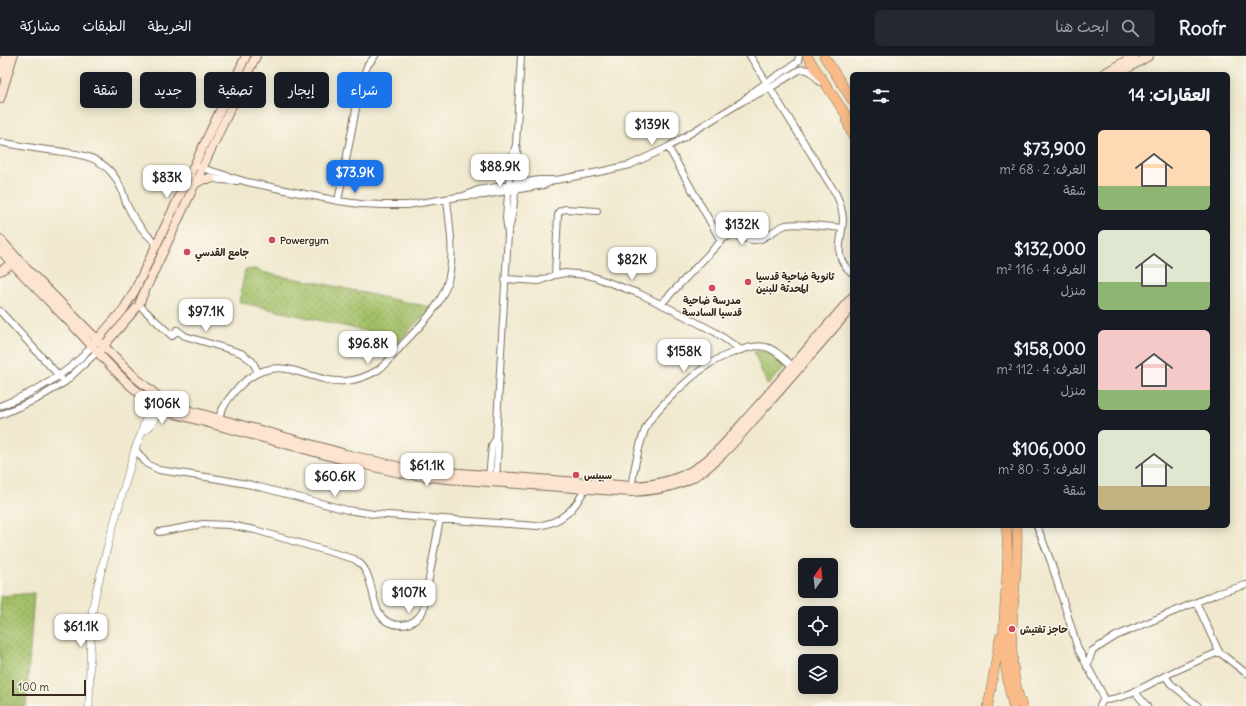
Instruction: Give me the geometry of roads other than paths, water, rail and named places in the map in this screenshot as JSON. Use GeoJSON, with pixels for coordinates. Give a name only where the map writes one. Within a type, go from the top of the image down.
{"type":"FeatureCollection","features":[{"type":"Feature","properties":{"kind":"main road"},"geometry":{"type":"LineString","coordinates":[[0,74],[6,56]]}},
{"type":"Feature","properties":{"kind":"main road"},"geometry":{"type":"LineString","coordinates":[[0,99],[13,56]]}},
{"type":"Feature","properties":{"kind":"main road"},"geometry":{"type":"LineString","coordinates":[[95,349],[139,305],[166,235],[197,169],[246,56]]}},
{"type":"Feature","properties":{"kind":"main road"},"geometry":{"type":"LineString","coordinates":[[102,342],[129,301],[158,244],[166,235],[195,184],[197,169],[256,56]]}},
{"type":"Feature","properties":{"kind":"main road"},"geometry":{"type":"LineString","coordinates":[[807,56],[850,121]]}},
{"type":"Feature","properties":{"kind":"main road"},"geometry":{"type":"LineString","coordinates":[[824,56],[850,97]]}},
{"type":"Feature","properties":{"kind":"main road"},"geometry":{"type":"LineString","coordinates":[[1106,72],[1134,56]]}},
{"type":"Feature","properties":{"kind":"main road"},"geometry":{"type":"LineString","coordinates":[[1121,72],[1149,56]]}},
{"type":"Feature","properties":{"kind":"main road"},"geometry":{"type":"LineString","coordinates":[[845,113],[850,129]]}},
{"type":"Feature","properties":{"kind":"main road"},"geometry":{"type":"LineString","coordinates":[[195,184],[204,179],[212,179]]}},
{"type":"Feature","properties":{"kind":"main road"},"geometry":{"type":"LineString","coordinates":[[0,239],[15,262]]}},
{"type":"Feature","properties":{"kind":"main road"},"geometry":{"type":"LineString","coordinates":[[0,250],[102,342],[160,403],[174,414],[216,421],[377,469],[423,476],[492,479],[650,491],[670,487],[692,478],[709,467],[795,368],[850,309]]}},
{"type":"Feature","properties":{"kind":"main road"},"geometry":{"type":"LineString","coordinates":[[0,271],[15,262]]}},
{"type":"Feature","properties":{"kind":"main road"},"geometry":{"type":"LineString","coordinates":[[46,293],[95,349],[136,390],[160,403]]}},
{"type":"Feature","properties":{"kind":"main road"},"geometry":{"type":"LineString","coordinates":[[795,368],[850,299]]}},
{"type":"Feature","properties":{"kind":"main road"},"geometry":{"type":"LineString","coordinates":[[1006,528],[1007,556],[1004,622],[1006,679],[1013,706]]}},
{"type":"Feature","properties":{"kind":"main road"},"geometry":{"type":"LineString","coordinates":[[1018,528],[1018,556],[1012,653],[1015,678],[1022,706]]}},
{"type":"Feature","properties":{"kind":"main road"},"geometry":{"type":"LineString","coordinates":[[988,706],[1004,622]]}},
{"type":"Feature","properties":{"kind":"street"},"geometry":{"type":"LineString","coordinates":[[338,201],[361,83],[367,66],[375,56]]}},
{"type":"Feature","properties":{"kind":"street"},"geometry":{"type":"LineString","coordinates":[[492,479],[498,447],[496,439],[508,234],[506,222],[512,187],[512,156],[516,145],[521,56]]}},
{"type":"Feature","properties":{"kind":"street"},"geometry":{"type":"LineString","coordinates":[[750,56],[836,194],[842,211],[842,228],[839,250],[840,258],[843,264],[850,271]]}},
{"type":"Feature","properties":{"kind":"street"},"geometry":{"type":"LineString","coordinates":[[768,86],[795,64],[798,61],[799,56]]}},
{"type":"Feature","properties":{"kind":"street"},"geometry":{"type":"LineString","coordinates":[[795,64],[798,65],[799,70]]}},
{"type":"Feature","properties":{"kind":"street"},"geometry":{"type":"LineString","coordinates":[[197,169],[247,182],[338,201],[360,204],[407,205],[464,196],[480,196],[512,187],[544,184],[556,180],[615,169],[650,157],[743,101],[751,93],[799,70],[809,70],[823,87],[831,92]]}},
{"type":"Feature","properties":{"kind":"street"},"geometry":{"type":"LineString","coordinates":[[0,142],[84,155],[102,163],[116,178],[121,187],[126,203],[138,224],[147,235],[158,244]]}},
{"type":"Feature","properties":{"kind":"street"},"geometry":{"type":"LineString","coordinates":[[668,147],[721,241]]}},
{"type":"Feature","properties":{"kind":"street"},"geometry":{"type":"LineString","coordinates":[[197,169],[212,179],[247,182]]}},
{"type":"Feature","properties":{"kind":"street"},"geometry":{"type":"LineString","coordinates":[[216,421],[230,397],[248,379],[258,372],[286,369],[328,380],[346,381],[369,375],[378,370],[387,362],[434,310],[447,286],[452,258],[447,199]]}},
{"type":"Feature","properties":{"kind":"street"},"geometry":{"type":"LineString","coordinates":[[555,275],[558,215],[560,211],[565,209],[598,211]]}},
{"type":"Feature","properties":{"kind":"street"},"geometry":{"type":"LineString","coordinates":[[661,304],[726,237],[733,235],[757,240],[776,229],[791,224],[842,228]]}},
{"type":"Feature","properties":{"kind":"street"},"geometry":{"type":"LineString","coordinates":[[505,279],[539,281],[560,273],[577,274],[597,278],[640,294],[661,304],[715,332],[741,350]]}},
{"type":"Feature","properties":{"kind":"street"},"geometry":{"type":"LineString","coordinates":[[139,305],[172,336],[177,330],[185,336],[241,353],[252,361],[258,372]]}},
{"type":"Feature","properties":{"kind":"street"},"geometry":{"type":"LineString","coordinates":[[0,311],[65,382]]}},
{"type":"Feature","properties":{"kind":"street"},"geometry":{"type":"LineString","coordinates":[[631,489],[643,436],[648,424],[655,413],[706,366],[741,350],[756,346],[766,347],[795,368]]}},
{"type":"Feature","properties":{"kind":"street"},"geometry":{"type":"LineString","coordinates":[[0,406],[32,392],[59,376],[95,349]]}},
{"type":"Feature","properties":{"kind":"street"},"geometry":{"type":"LineString","coordinates":[[0,415],[37,399],[65,382],[95,349]]}},
{"type":"Feature","properties":{"kind":"street"},"geometry":{"type":"LineString","coordinates":[[89,706],[91,618],[107,550],[135,449],[144,423],[160,403]]}},
{"type":"Feature","properties":{"kind":"street"},"geometry":{"type":"LineString","coordinates":[[135,449],[147,464],[160,470],[241,483],[347,510],[365,513],[537,526],[548,525],[558,521],[574,506],[586,486]]}},
{"type":"Feature","properties":{"kind":"street"},"geometry":{"type":"LineString","coordinates":[[159,532],[204,524],[230,525],[255,530],[354,559],[366,570],[376,605],[381,616],[391,624],[404,625],[415,621],[423,611],[440,518]]}},
{"type":"Feature","properties":{"kind":"street"},"geometry":{"type":"LineString","coordinates":[[1038,528],[1051,562],[1074,640],[1102,693],[1103,700],[1100,706]]}},
{"type":"Feature","properties":{"kind":"street"},"geometry":{"type":"LineString","coordinates":[[1087,667],[1092,651],[1110,640],[1218,593],[1246,585]]}},
{"type":"Feature","properties":{"kind":"street"},"geometry":{"type":"LineString","coordinates":[[1196,602],[1219,652],[1246,673]]}},
{"type":"Feature","properties":{"kind":"street"},"geometry":{"type":"LineString","coordinates":[[1103,700],[1114,700],[1219,652]]}},
{"type":"Feature","properties":{"kind":"street"},"geometry":{"type":"LineString","coordinates":[[1165,676],[1171,684],[1198,706]]}},
{"type":"Feature","properties":{"kind":"street"},"geometry":{"type":"LineString","coordinates":[[1134,691],[1147,706]]}},
{"type":"Feature","properties":{"kind":"place","name":"Powergym"},"geometry":{"type":"Point","coordinates":[272,240]}},
{"type":"Feature","properties":{"kind":"place","name":"جامع القدسي"},"geometry":{"type":"Point","coordinates":[187,252]}},
{"type":"Feature","properties":{"kind":"place","name":"ثانوية ضاحية قدسيا المحدثة للبنين"},"geometry":{"type":"Point","coordinates":[748,282]}},
{"type":"Feature","properties":{"kind":"place","name":"مدرسة ضاحية قدسيا السادسة"},"geometry":{"type":"Point","coordinates":[712,288]}},
{"type":"Feature","properties":{"kind":"place","name":"سبينس"},"geometry":{"type":"Point","coordinates":[576,475]}},
{"type":"Feature","properties":{"kind":"place","name":"حاجز تفتيش"},"geometry":{"type":"Point","coordinates":[1012,629]}}]}
